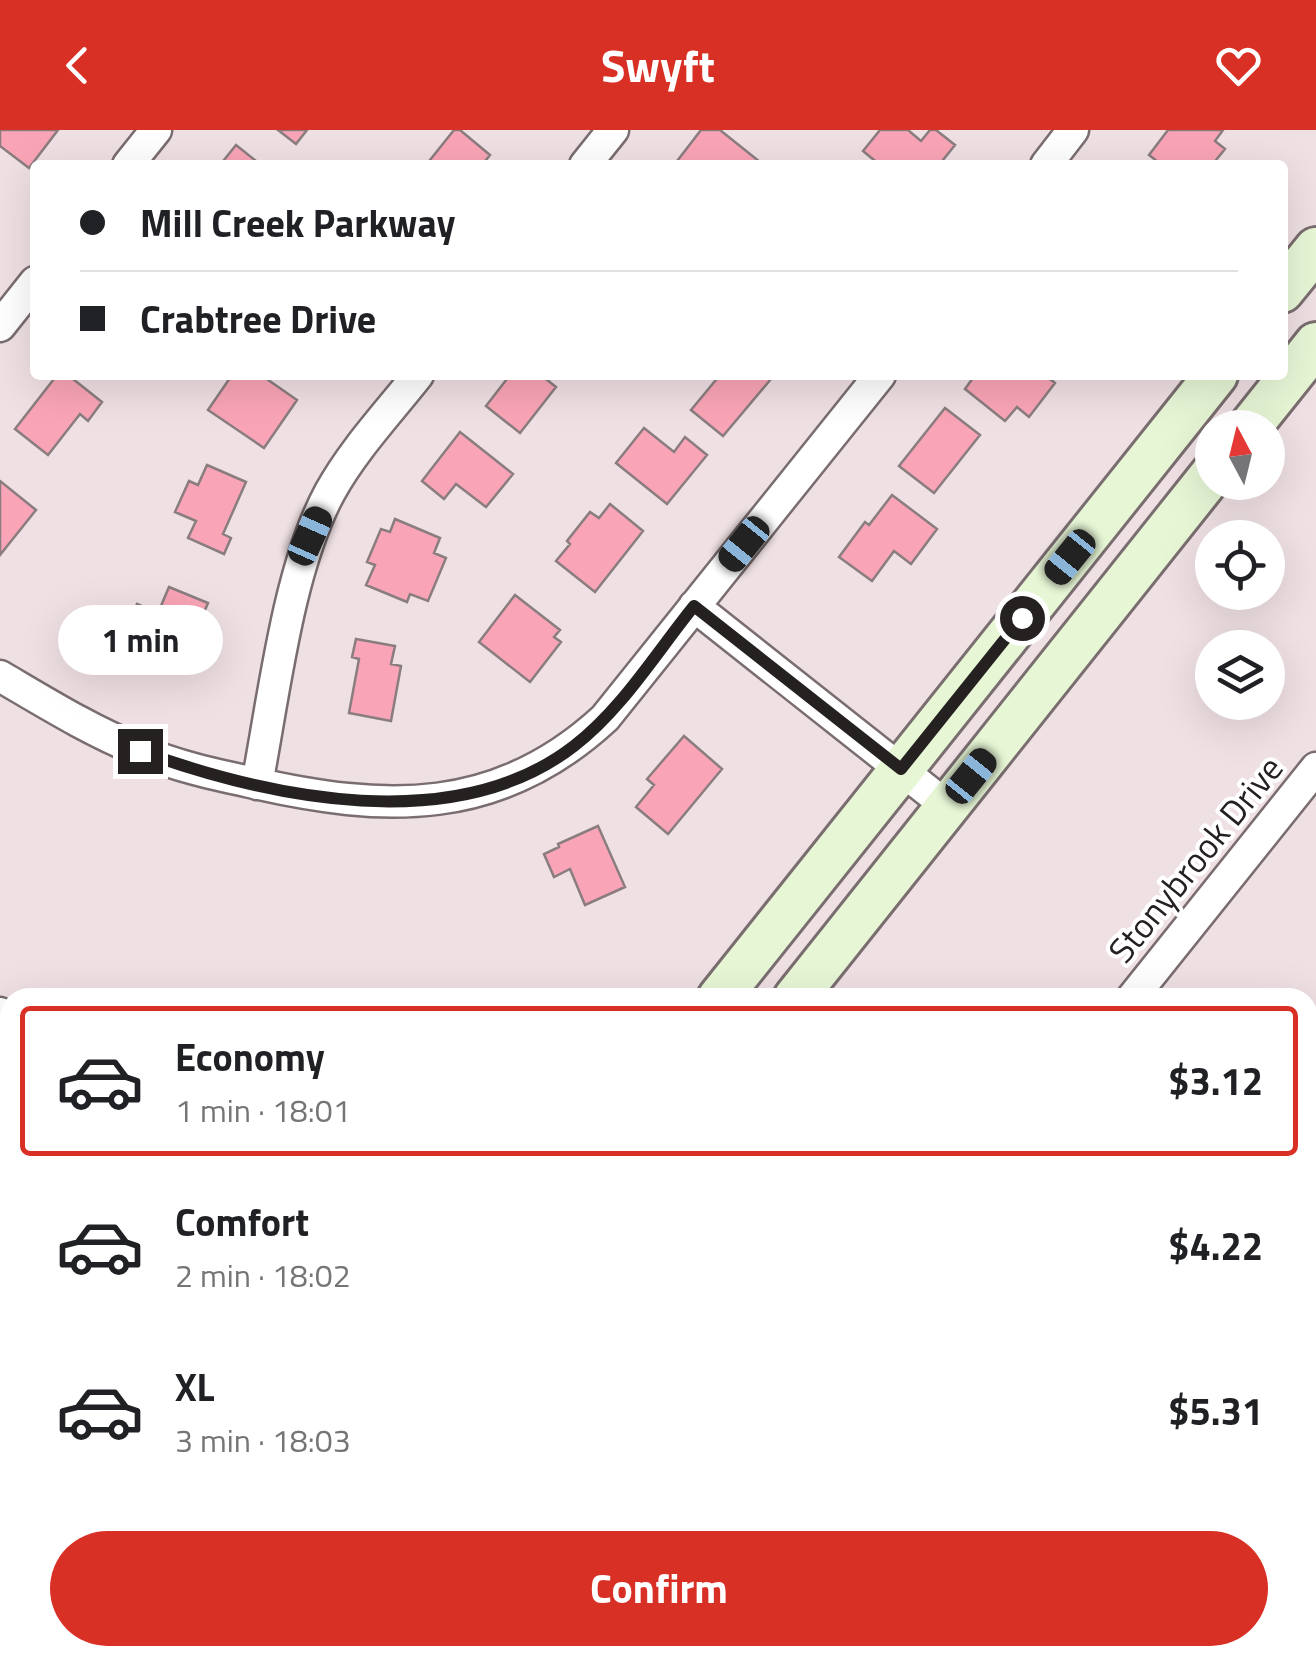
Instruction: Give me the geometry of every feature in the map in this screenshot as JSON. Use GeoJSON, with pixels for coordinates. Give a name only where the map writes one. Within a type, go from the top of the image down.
{"type":"FeatureCollection","features":[{"type":"Feature","properties":{"kind":"main road"},"geometry":{"type":"LineString","coordinates":[[1288,284],[1316,249]]}},
{"type":"Feature","properties":{"kind":"main road"},"geometry":{"type":"LineString","coordinates":[[1288,380],[1316,344]]}},
{"type":"Feature","properties":{"kind":"main road"},"geometry":{"type":"LineString","coordinates":[[727,988],[1212,380]]}},
{"type":"Feature","properties":{"kind":"main road"},"geometry":{"type":"LineString","coordinates":[[1264,410],[1288,380]]}},
{"type":"Feature","properties":{"kind":"main road"},"geometry":{"type":"LineString","coordinates":[[802,988],[1195,495]]}},
{"type":"Feature","properties":{"kind":"street"},"geometry":{"type":"LineString","coordinates":[[132,160],[156,130]]}},
{"type":"Feature","properties":{"kind":"street"},"geometry":{"type":"LineString","coordinates":[[590,160],[614,130]]}},
{"type":"Feature","properties":{"kind":"street"},"geometry":{"type":"LineString","coordinates":[[1050,160],[1073,130]]}},
{"type":"Feature","properties":{"kind":"street"},"geometry":{"type":"LineString","coordinates":[[0,326],[30,288]]}},
{"type":"Feature","properties":{"kind":"street"},"geometry":{"type":"LineString","coordinates":[[257,784],[310,536],[339,478],[414,380]]}},
{"type":"Feature","properties":{"kind":"street"},"geometry":{"type":"LineString","coordinates":[[0,676],[76,721],[140,751],[184,767],[257,784],[384,803],[419,802],[477,792],[517,779],[575,746],[605,718],[876,380]]}},
{"type":"Feature","properties":{"kind":"street"},"geometry":{"type":"LineString","coordinates":[[694,606],[946,806]]}},
{"type":"Feature","properties":{"kind":"street","name":"Stonybrook Drive"},"geometry":{"type":"LineString","coordinates":[[1140,988],[1316,768]]}},
{"type":"Feature","properties":{"kind":"building"},"geometry":{"type":"Polygon","coordinates":[[[0,130],[58,130],[35,160],[30,160],[29,168],[0,146],[0,130]]]}},
{"type":"Feature","properties":{"kind":"building"},"geometry":{"type":"Polygon","coordinates":[[[278,130],[307,130],[296,144],[278,130]]]}},
{"type":"Feature","properties":{"kind":"building"},"geometry":{"type":"Polygon","coordinates":[[[454,130],[460,130],[490,155],[486,160],[430,160],[454,130]]]}},
{"type":"Feature","properties":{"kind":"building"},"geometry":{"type":"Polygon","coordinates":[[[701,130],[720,130],[758,160],[678,160],[701,130]]]}},
{"type":"Feature","properties":{"kind":"building"},"geometry":{"type":"Polygon","coordinates":[[[880,130],[908,130],[921,141],[930,130],[936,130],[955,145],[943,160],[874,160],[863,151],[880,130]]]}},
{"type":"Feature","properties":{"kind":"building"},"geometry":{"type":"Polygon","coordinates":[[[1168,130],[1223,130],[1215,141],[1225,149],[1216,160],[1156,160],[1149,155],[1168,130]]]}},
{"type":"Feature","properties":{"kind":"building"},"geometry":{"type":"Polygon","coordinates":[[[236,145],[255,160],[224,160],[236,145]]]}},
{"type":"Feature","properties":{"kind":"building"},"geometry":{"type":"Polygon","coordinates":[[[53,380],[74,380],[102,402],[88,421],[80,414],[48,455],[15,429],[53,380]]]}},
{"type":"Feature","properties":{"kind":"building"},"geometry":{"type":"Polygon","coordinates":[[[229,380],[268,380],[297,400],[264,448],[208,410],[229,380]]]}},
{"type":"Feature","properties":{"kind":"building"},"geometry":{"type":"Polygon","coordinates":[[[506,380],[547,380],[556,387],[520,433],[486,406],[506,380]]]}},
{"type":"Feature","properties":{"kind":"building"},"geometry":{"type":"Polygon","coordinates":[[[716,380],[770,380],[723,436],[691,410],[716,380]]]}},
{"type":"Feature","properties":{"kind":"building"},"geometry":{"type":"Polygon","coordinates":[[[971,380],[1055,383],[1029,417],[1017,407],[1005,421],[965,389],[971,380]]]}},
{"type":"Feature","properties":{"kind":"building"},"geometry":{"type":"Polygon","coordinates":[[[945,408],[980,435],[934,493],[899,466],[945,408]]]}},
{"type":"Feature","properties":{"kind":"building"},"geometry":{"type":"Polygon","coordinates":[[[644,428],[674,452],[685,437],[707,455],[667,504],[616,463],[644,428]]]}},
{"type":"Feature","properties":{"kind":"building"},"geometry":{"type":"Polygon","coordinates":[[[460,432],[513,474],[486,507],[456,484],[444,499],[422,481],[460,432]]]}},
{"type":"Feature","properties":{"kind":"building"},"geometry":{"type":"Polygon","coordinates":[[[207,465],[246,482],[223,534],[231,538],[224,554],[188,538],[196,521],[175,512],[189,481],[198,485],[207,465]]]}},
{"type":"Feature","properties":{"kind":"building"},"geometry":{"type":"Polygon","coordinates":[[[0,481],[36,510],[0,555],[0,481]]]}},
{"type":"Feature","properties":{"kind":"building"},"geometry":{"type":"Polygon","coordinates":[[[892,495],[937,529],[911,564],[894,551],[872,581],[839,557],[892,495]]]}},
{"type":"Feature","properties":{"kind":"building"},"geometry":{"type":"Polygon","coordinates":[[[610,504],[643,531],[595,592],[556,561],[590,512],[599,518],[610,504]]]}},
{"type":"Feature","properties":{"kind":"building"},"geometry":{"type":"Polygon","coordinates":[[[395,519],[440,538],[434,553],[446,558],[428,601],[410,594],[407,602],[366,585],[375,565],[367,562],[381,529],[390,532],[395,519]]]}},
{"type":"Feature","properties":{"kind":"building"},"geometry":{"type":"Polygon","coordinates":[[[169,587],[208,603],[190,646],[183,643],[174,666],[120,643],[137,604],[158,613],[169,587]]]}},
{"type":"Feature","properties":{"kind":"building"},"geometry":{"type":"Polygon","coordinates":[[[515,595],[560,630],[554,637],[561,642],[530,682],[479,642],[515,595]]]}},
{"type":"Feature","properties":{"kind":"building"},"geometry":{"type":"Polygon","coordinates":[[[356,639],[395,646],[391,664],[401,666],[391,721],[349,713],[359,659],[352,657],[356,639]]]}},
{"type":"Feature","properties":{"kind":"building"},"geometry":{"type":"Polygon","coordinates":[[[684,736],[722,769],[668,834],[636,807],[654,785],[647,779],[684,736]]]}},
{"type":"Feature","properties":{"kind":"building"},"geometry":{"type":"Polygon","coordinates":[[[598,826],[625,887],[585,905],[570,869],[554,877],[544,854],[598,826]]]}},
{"type":"Feature","properties":{"kind":"route"},"geometry":{"type":"LineString","coordinates":[[140,751],[184,767],[282,790],[384,803],[419,802],[477,792],[517,779],[575,746],[605,718],[694,606],[901,769],[1022,618]]}}]}
